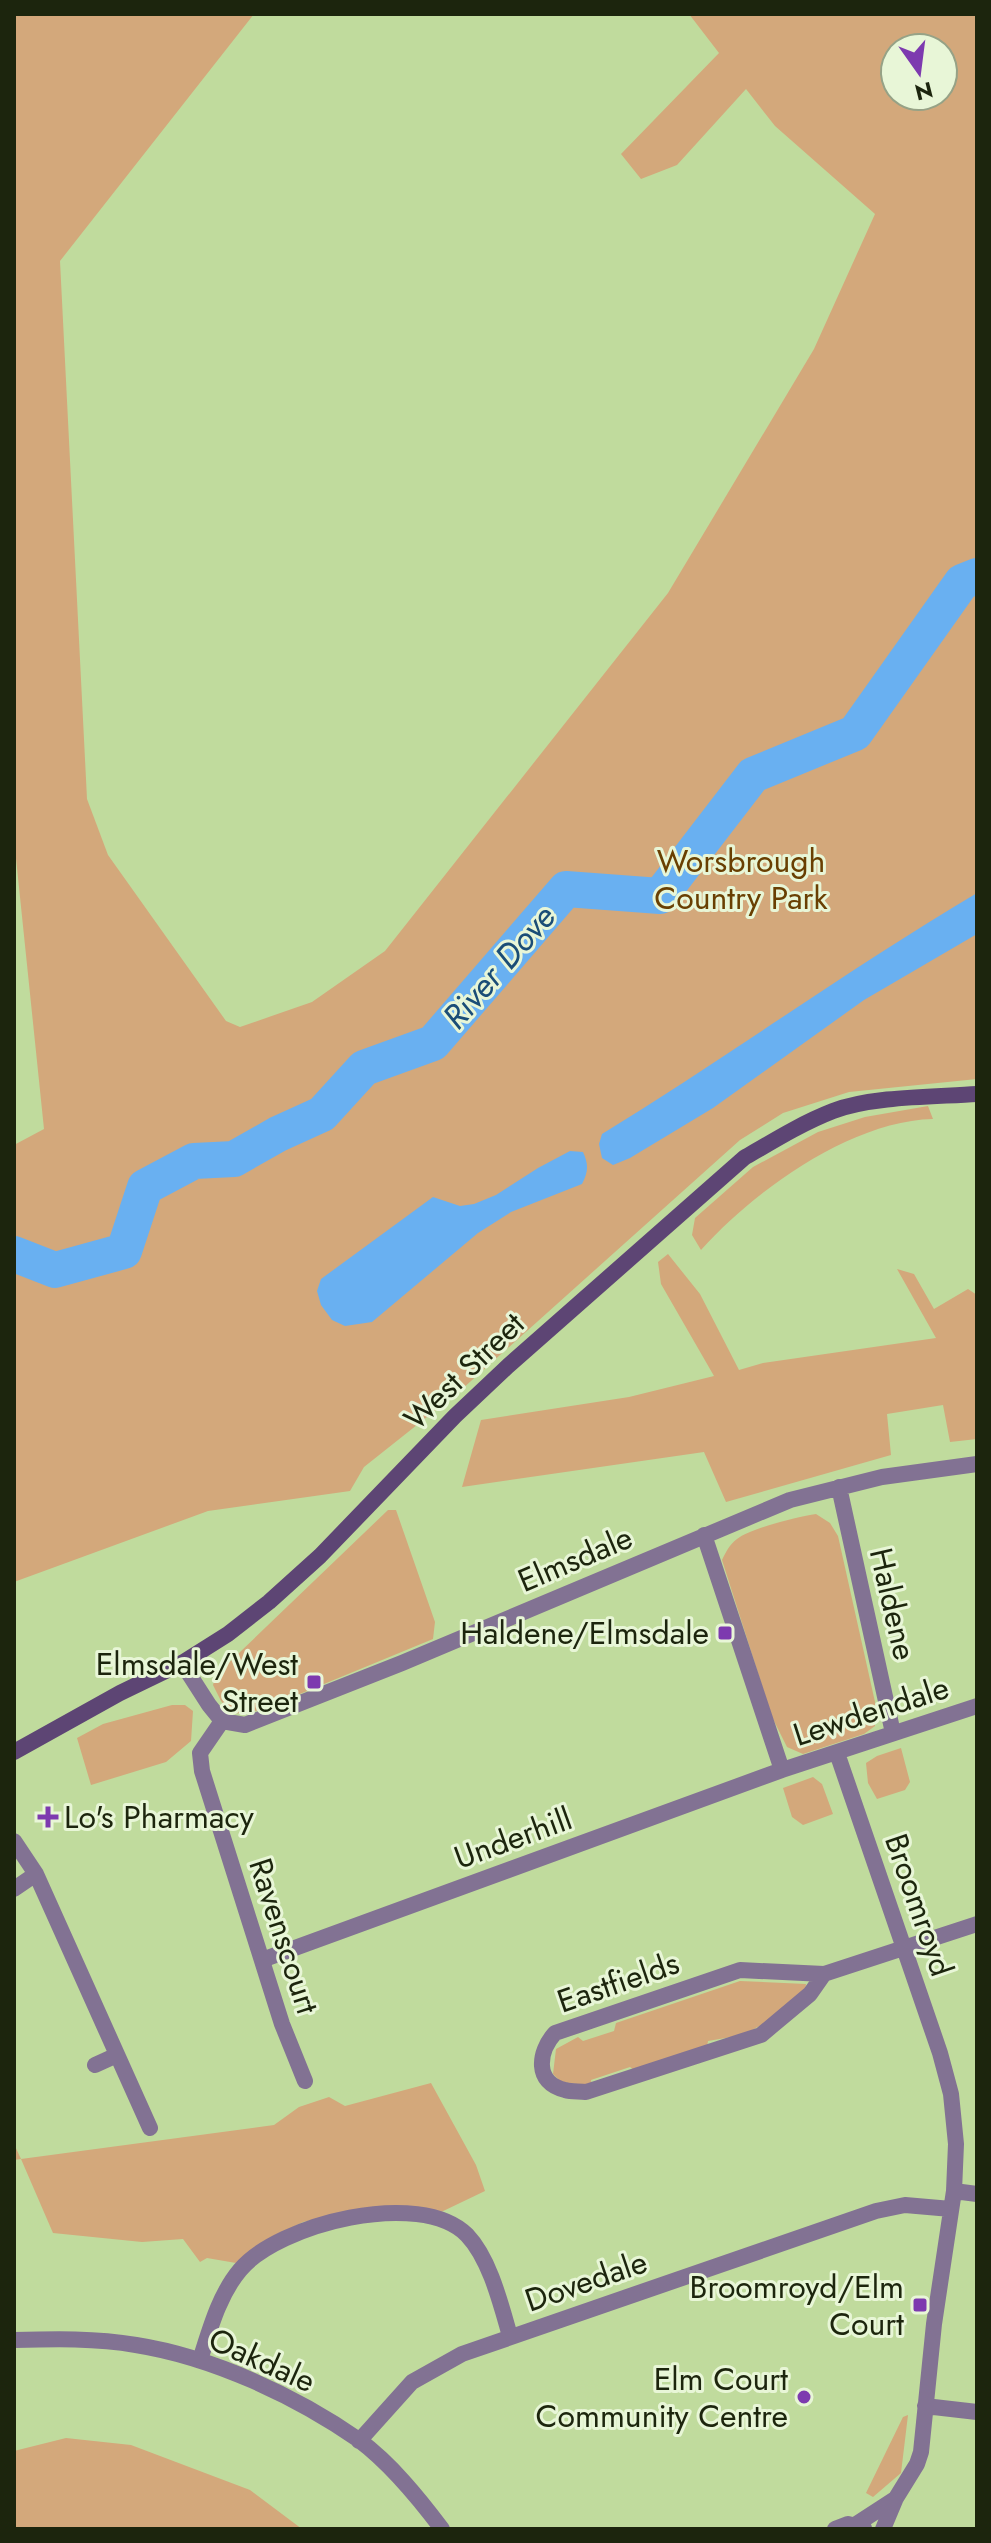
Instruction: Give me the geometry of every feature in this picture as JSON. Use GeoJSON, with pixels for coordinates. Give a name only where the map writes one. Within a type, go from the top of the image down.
{"type":"FeatureCollection","features":[{"type":"Feature","properties":{"kind":"main road","name":"West Street"},"geometry":{"type":"LineString","coordinates":[[14,1752],[120,1693],[182,1663],[228,1634],[269,1602],[320,1556],[455,1416],[508,1366],[744,1158],[788,1132],[836,1110],[881,1101],[977,1094]]}},
{"type":"Feature","properties":{"kind":"street","name":"Elmsdale"},"geometry":{"type":"LineString","coordinates":[[222,1721],[245,1725],[402,1663],[790,1500],[882,1477],[977,1464]]}},
{"type":"Feature","properties":{"kind":"street","name":"Haldene"},"geometry":{"type":"LineString","coordinates":[[839,1487],[893,1733]]}},
{"type":"Feature","properties":{"kind":"street"},"geometry":{"type":"LineString","coordinates":[[704,1535],[782,1770]]}},
{"type":"Feature","properties":{"kind":"street"},"geometry":{"type":"LineString","coordinates":[[182,1663],[222,1721]]}},
{"type":"Feature","properties":{"kind":"street","name":"Lewdendale"},"geometry":{"type":"LineString","coordinates":[[782,1770],[977,1706]]}},
{"type":"Feature","properties":{"kind":"street","name":"Ravenscourt"},"geometry":{"type":"LineString","coordinates":[[222,1721],[200,1753],[202,1771],[282,2024],[305,2081]]}},
{"type":"Feature","properties":{"kind":"street","name":"Broomroyd"},"geometry":{"type":"LineString","coordinates":[[837,1753],[940,2053],[951,2094],[956,2144],[954,2191],[934,2324],[921,2452],[883,2529]]}},
{"type":"Feature","properties":{"kind":"street","name":"Underhill"},"geometry":{"type":"LineString","coordinates":[[262,1960],[782,1770]]}},
{"type":"Feature","properties":{"kind":"street"},"geometry":{"type":"LineString","coordinates":[[14,1841],[36,1874],[150,2128]]}},
{"type":"Feature","properties":{"kind":"street"},"geometry":{"type":"LineString","coordinates":[[14,1889],[36,1874]]}},
{"type":"Feature","properties":{"kind":"street","name":"Eastfields"},"geometry":{"type":"LineString","coordinates":[[824,1974],[810,1994],[761,2035],[586,2092],[564,2090],[551,2084],[542,2071],[544,2045],[555,2033],[740,1970],[824,1974],[977,1924]]}},
{"type":"Feature","properties":{"kind":"street"},"geometry":{"type":"LineString","coordinates":[[95,2065],[117,2055]]}},
{"type":"Feature","properties":{"kind":"street"},"geometry":{"type":"LineString","coordinates":[[954,2191],[977,2194]]}},
{"type":"Feature","properties":{"kind":"street","name":"Dovedale"},"geometry":{"type":"LineString","coordinates":[[359,2441],[412,2382],[462,2354],[876,2211],[905,2205],[951,2209]]}},
{"type":"Feature","properties":{"kind":"street"},"geometry":{"type":"LineString","coordinates":[[200,2360],[221,2299],[241,2269],[272,2245],[355,2216],[416,2215],[439,2219],[465,2233],[482,2254],[510,2336]]}},
{"type":"Feature","properties":{"kind":"street","name":"Oakdale"},"geometry":{"type":"LineString","coordinates":[[14,2340],[69,2338],[136,2345],[200,2360],[285,2396],[359,2441],[418,2497],[442,2529]]}},
{"type":"Feature","properties":{"kind":"street"},"geometry":{"type":"LineString","coordinates":[[925,2406],[977,2412]]}},
{"type":"Feature","properties":{"kind":"street","name":"Broomroyd"},"geometry":{"type":"LineString","coordinates":[[860,2527],[896,2498]]}},
{"type":"Feature","properties":{"kind":"street"},"geometry":{"type":"LineString","coordinates":[[835,2529],[848,2524],[860,2527]]}},
{"type":"Feature","properties":{"kind":"green space","name":"Worsbrough Country Park"},"geometry":{"type":"Polygon","coordinates":[[[14,14],[254,14],[60,261],[87,799],[108,855],[226,1021],[240,1027],[312,1002],[385,951],[668,593],[814,349],[875,214],[775,126],[746,89],[677,165],[641,179],[621,154],[719,53],[689,14],[977,14],[977,1079],[849,1092],[783,1113],[740,1140],[461,1390],[364,1467],[350,1491],[208,1511],[14,1582],[14,1145],[44,1129],[14,839],[14,14]]]}},
{"type":"Feature","properties":{"kind":"green space"},"geometry":{"type":"Polygon","coordinates":[[[928,1106],[933,1119],[870,1132],[806,1163],[748,1204],[701,1250],[692,1235],[695,1218],[753,1167],[818,1132],[865,1117],[928,1106]]]}},
{"type":"Feature","properties":{"kind":"green space"},"geometry":{"type":"Polygon","coordinates":[[[668,1254],[700,1294],[739,1370],[763,1363],[936,1338],[897,1269],[914,1274],[934,1309],[968,1289],[977,1295],[977,1439],[950,1442],[943,1405],[887,1414],[891,1455],[726,1502],[704,1452],[462,1487],[481,1420],[629,1397],[714,1376],[661,1284],[658,1262],[668,1254]]]}},
{"type":"Feature","properties":{"kind":"green space"},"geometry":{"type":"Polygon","coordinates":[[[388,1510],[396,1510],[435,1622],[433,1639],[261,1710],[232,1714],[213,1685],[216,1675],[388,1510]]]}},
{"type":"Feature","properties":{"kind":"green space"},"geometry":{"type":"Polygon","coordinates":[[[816,1514],[830,1523],[838,1536],[875,1702],[875,1726],[864,1734],[803,1754],[787,1747],[772,1717],[722,1560],[732,1544],[744,1535],[816,1514]]]}},
{"type":"Feature","properties":{"kind":"green space"},"geometry":{"type":"Polygon","coordinates":[[[172,1705],[185,1705],[193,1711],[191,1741],[166,1762],[91,1785],[77,1738],[103,1724],[172,1705]]]}},
{"type":"Feature","properties":{"kind":"green space"},"geometry":{"type":"Polygon","coordinates":[[[901,1748],[910,1782],[905,1790],[877,1799],[868,1783],[866,1763],[901,1748]]]}},
{"type":"Feature","properties":{"kind":"green space"},"geometry":{"type":"Polygon","coordinates":[[[813,1777],[822,1784],[833,1814],[803,1825],[792,1817],[783,1788],[813,1777]]]}},
{"type":"Feature","properties":{"kind":"green space"},"geometry":{"type":"Polygon","coordinates":[[[740,1981],[806,1984],[805,1991],[772,2019],[743,2035],[708,2041],[707,2047],[636,2072],[630,2067],[591,2080],[592,2086],[561,2082],[553,2074],[556,2049],[578,2037],[583,2041],[614,2031],[616,2023],[740,1981]]]}},
{"type":"Feature","properties":{"kind":"green space"},"geometry":{"type":"Polygon","coordinates":[[[431,2083],[476,2165],[485,2191],[437,2214],[355,2210],[303,2222],[267,2240],[236,2263],[207,2258],[200,2262],[183,2239],[142,2242],[53,2233],[21,2159],[274,2125],[299,2107],[329,2097],[345,2106],[431,2083]]]}},
{"type":"Feature","properties":{"kind":"green space"},"geometry":{"type":"Polygon","coordinates":[[[14,2144],[21,2159],[14,2160],[14,2144]]]}},
{"type":"Feature","properties":{"kind":"green space"},"geometry":{"type":"Polygon","coordinates":[[[908,2415],[901,2473],[873,2497],[866,2493],[903,2417],[908,2415]]]}},
{"type":"Feature","properties":{"kind":"green space"},"geometry":{"type":"Polygon","coordinates":[[[66,2438],[131,2445],[250,2490],[302,2529],[14,2529],[14,2451],[66,2438]]]}},
{"type":"Feature","properties":{"kind":"water"},"geometry":{"type":"Polygon","coordinates":[[[977,893],[977,934],[864,1000],[713,1108],[630,1158],[613,1165],[602,1158],[599,1144],[602,1134],[977,893]]]}},
{"type":"Feature","properties":{"kind":"water"},"geometry":{"type":"Polygon","coordinates":[[[570,1151],[583,1152],[585,1157],[587,1168],[582,1184],[511,1212],[478,1233],[372,1322],[345,1326],[332,1320],[321,1305],[317,1291],[321,1279],[433,1197],[460,1206],[474,1204],[496,1195],[570,1151]]]}},
{"type":"Feature","properties":{"kind":"waterway","name":"River Dove"},"geometry":{"type":"LineString","coordinates":[[14,1254],[55,1270],[124,1251],[145,1187],[194,1161],[234,1159],[322,1114],[364,1068],[433,1043],[566,889],[660,896],[753,775],[855,733],[962,582],[977,576]]}},
{"type":"Feature","properties":{"kind":"place","name":"Haldene/Elmsdale"},"geometry":{"type":"Point","coordinates":[725,1633]}},
{"type":"Feature","properties":{"kind":"place","name":"Elmsdale/West Street"},"geometry":{"type":"Point","coordinates":[314,1682]}},
{"type":"Feature","properties":{"kind":"place","name":"Lo's Pharmacy"},"geometry":{"type":"Point","coordinates":[48,1817]}},
{"type":"Feature","properties":{"kind":"place","name":"Broomroyd/Elm Court"},"geometry":{"type":"Point","coordinates":[920,2305]}},
{"type":"Feature","properties":{"kind":"place","name":"Elm Court Community Centre"},"geometry":{"type":"Point","coordinates":[804,2397]}}]}
